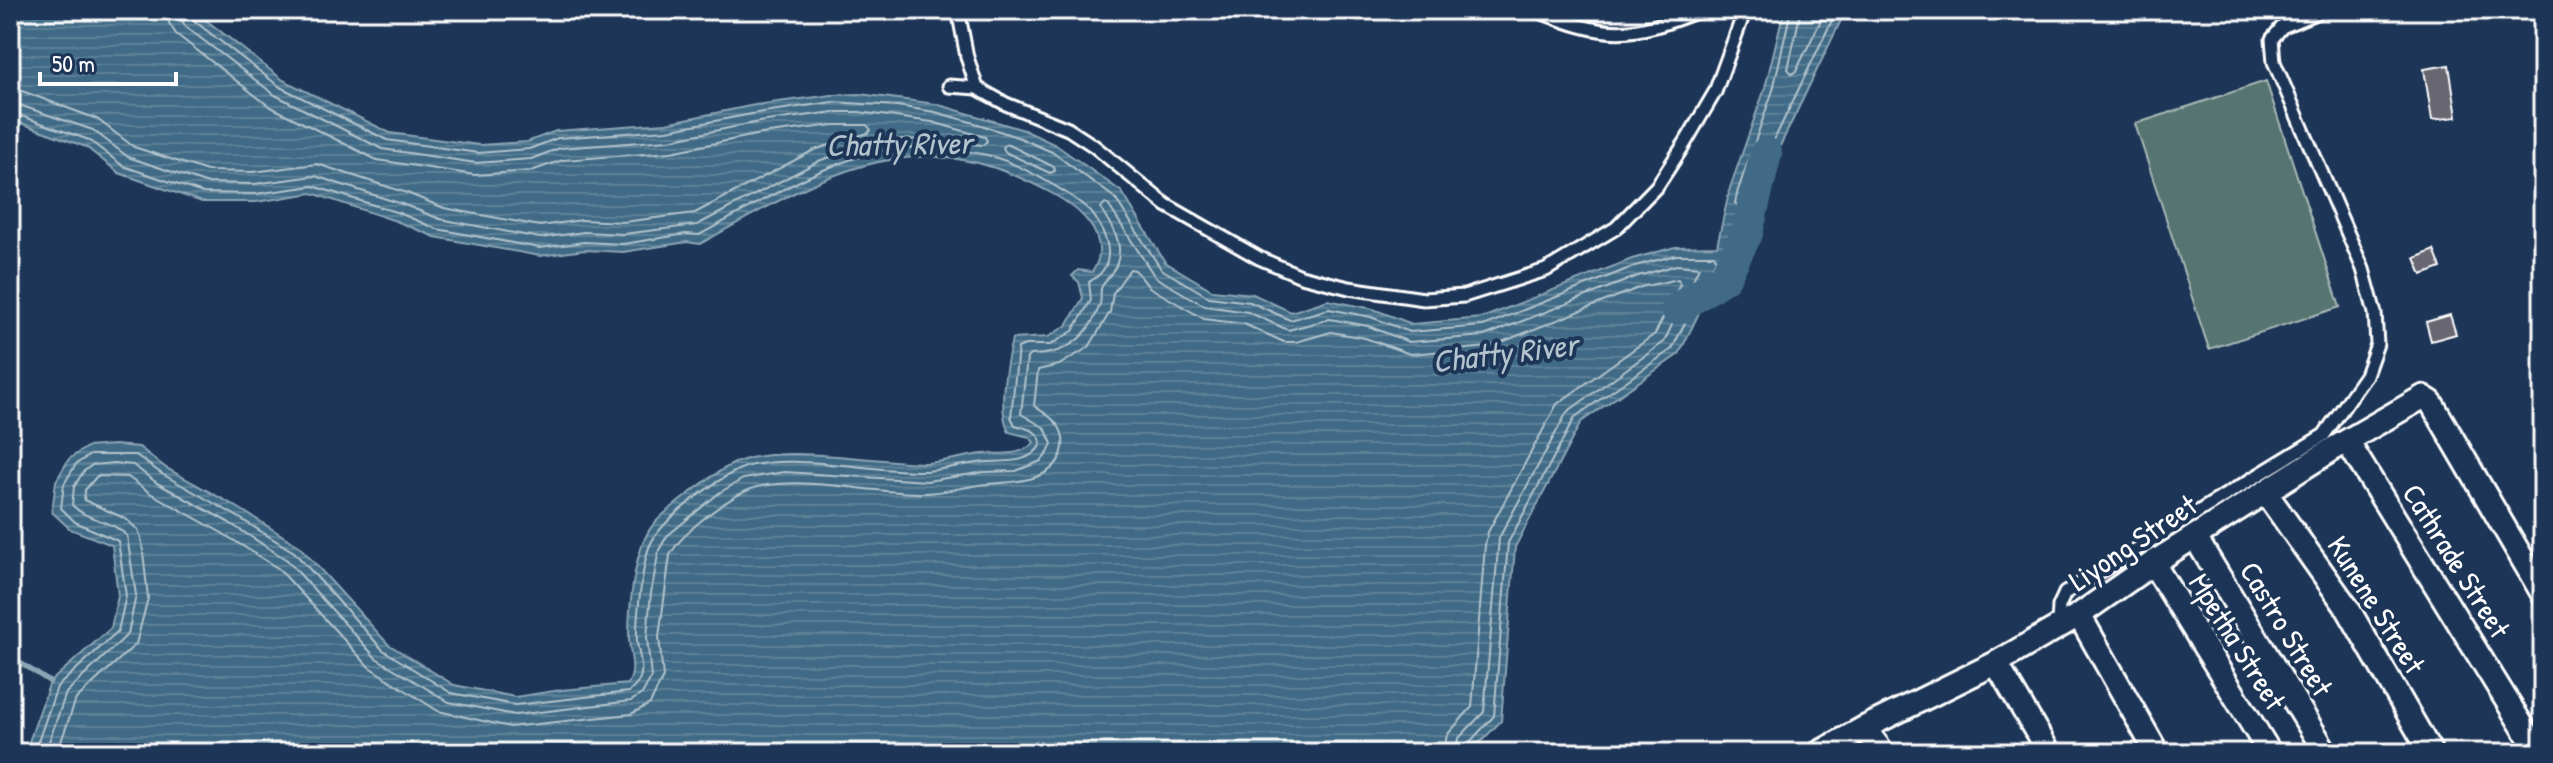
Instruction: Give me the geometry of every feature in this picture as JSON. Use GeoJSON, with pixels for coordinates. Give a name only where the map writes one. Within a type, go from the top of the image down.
{"type":"FeatureCollection","features":[{"type":"Feature","properties":{"kind":"street","name":"Liyong Street"},"geometry":{"type":"LineString","coordinates":[[1819,753],[2058,628],[2153,563],[2417,399],[2427,398],[2543,594]]}},
{"type":"Feature","properties":{"kind":"street","name":"Cathrade Street"},"geometry":{"type":"LineString","coordinates":[[2347,441],[2539,753]]}},
{"type":"Feature","properties":{"kind":"street","name":"Kunene Street"},"geometry":{"type":"LineString","coordinates":[[2266,493],[2348,609],[2431,753]]}},
{"type":"Feature","properties":{"kind":"street","name":"Castro Street"},"geometry":{"type":"LineString","coordinates":[[2195,537],[2326,753]]}},
{"type":"Feature","properties":{"kind":"street","name":"Mpetha Street"},"geometry":{"type":"LineString","coordinates":[[2153,563],[2270,753]]}},
{"type":"Feature","properties":{"kind":"street"},"geometry":{"type":"LineString","coordinates":[[2079,615],[2157,753]]}},
{"type":"Feature","properties":{"kind":"street"},"geometry":{"type":"LineString","coordinates":[[1996,663],[2049,753]]}},
{"type":"Feature","properties":{"kind":"street"},"geometry":{"type":"LineString","coordinates":[[1864,728],[1883,753]]}},
{"type":"Feature","properties":{"kind":"lane"},"geometry":{"type":"LineString","coordinates":[[958,10],[977,88]]}},
{"type":"Feature","properties":{"kind":"lane"},"geometry":{"type":"LineString","coordinates":[[1535,10],[1578,27],[1611,34],[1640,31],[1701,10]]}},
{"type":"Feature","properties":{"kind":"lane"},"geometry":{"type":"LineString","coordinates":[[949,86],[977,88],[1006,104],[1068,129],[1094,146],[1166,205],[1259,258],[1301,276],[1349,288],[1424,299],[1464,296],[1546,270],[1616,228],[1657,186],[1715,92],[1745,10]]}},
{"type":"Feature","properties":{"kind":"lane"},"geometry":{"type":"LineString","coordinates":[[2058,628],[2059,606],[2065,593],[2324,435],[2366,375],[2377,344],[2375,313],[2363,269],[2274,62],[2272,39],[2282,27],[2323,10]]}},
{"type":"Feature","properties":{"kind":"green space"},"geometry":{"type":"Polygon","coordinates":[[[2266,81],[2340,307],[2209,349],[2135,124],[2266,81]]]}},
{"type":"Feature","properties":{"kind":"water"},"geometry":{"type":"Polygon","coordinates":[[[10,10],[193,10],[283,80],[390,133],[479,145],[527,142],[556,131],[666,123],[755,105],[832,95],[860,94],[936,104],[1024,130],[1056,145],[1122,192],[1165,262],[1212,290],[1253,294],[1291,312],[1328,300],[1373,309],[1412,324],[1482,318],[1632,259],[1675,247],[1717,246],[1730,188],[1765,88],[1784,10],[1846,10],[1679,354],[1581,422],[1515,547],[1501,721],[1470,753],[25,753],[50,682],[111,628],[118,596],[112,545],[70,529],[52,512],[56,481],[69,459],[87,447],[139,447],[166,468],[299,546],[388,644],[454,685],[515,697],[628,684],[632,667],[629,637],[634,578],[641,548],[661,516],[717,473],[754,457],[801,454],[923,463],[1010,453],[1029,447],[1034,442],[1029,437],[1009,432],[1005,422],[1004,386],[1012,339],[1048,337],[1067,325],[1083,298],[1079,282],[1072,276],[1078,270],[1092,272],[1099,251],[1097,237],[1089,223],[1077,210],[1052,194],[1016,176],[972,162],[931,157],[891,160],[852,169],[776,202],[700,244],[687,242],[623,252],[585,250],[540,256],[435,237],[312,193],[256,202],[202,202],[119,173],[86,147],[10,119],[10,10]]]}},
{"type":"Feature","properties":{"kind":"building"},"geometry":{"type":"Polygon","coordinates":[[[2449,65],[2457,117],[2432,120],[2424,69],[2449,65]]]}},
{"type":"Feature","properties":{"kind":"building"},"geometry":{"type":"Polygon","coordinates":[[[2434,250],[2441,268],[2422,275],[2415,258],[2434,250]]]}},
{"type":"Feature","properties":{"kind":"building"},"geometry":{"type":"Polygon","coordinates":[[[2450,315],[2456,334],[2431,341],[2426,322],[2450,315]]]}},
{"type":"Feature","properties":{"kind":"waterway","name":"Chatty River"},"geometry":{"type":"LineString","coordinates":[[1677,309],[1725,277],[1747,233],[1766,153]]}},
{"type":"Feature","properties":{"kind":"waterway"},"geometry":{"type":"LineString","coordinates":[[10,656],[50,682]]}}]}
